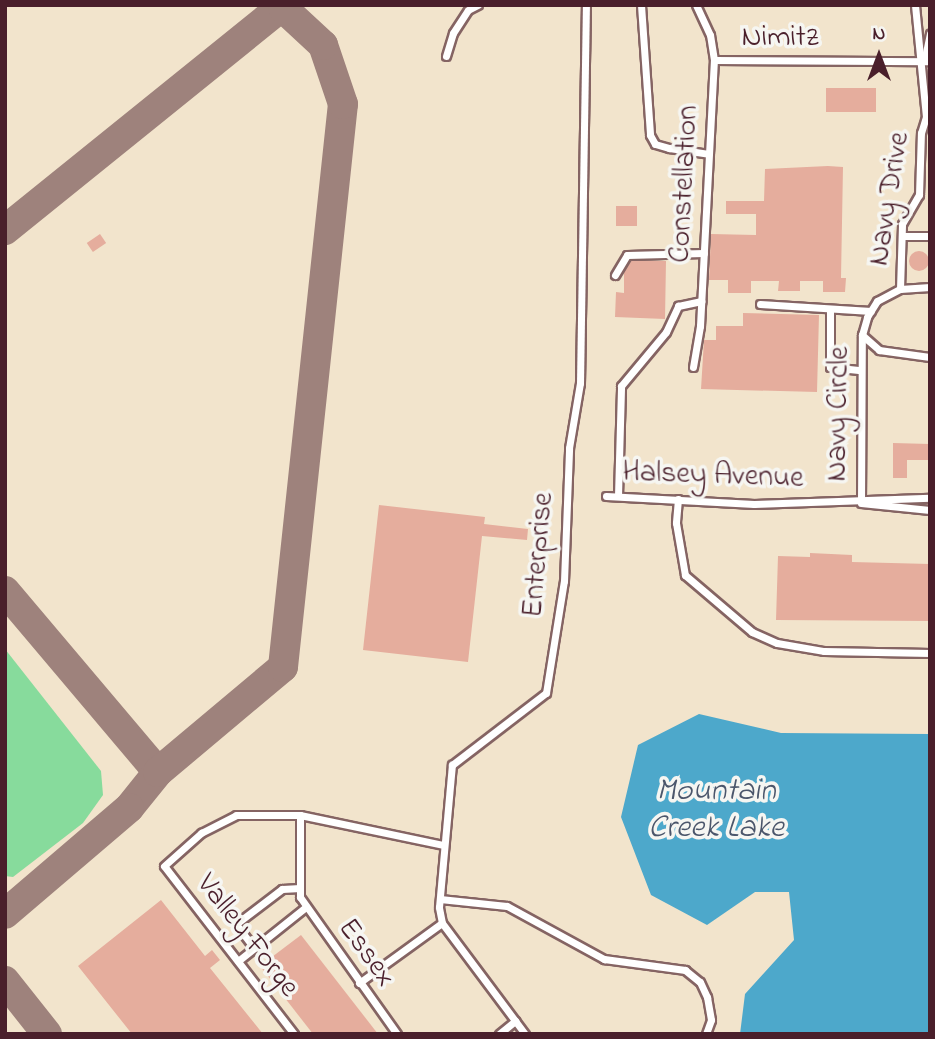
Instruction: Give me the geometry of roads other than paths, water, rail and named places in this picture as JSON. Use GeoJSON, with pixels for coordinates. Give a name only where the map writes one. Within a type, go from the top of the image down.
{"type":"FeatureCollection","features":[{"type":"Feature","properties":{"kind":"lane"},"geometry":{"type":"LineString","coordinates":[[446,56],[453,33],[468,10],[478,5]]}},
{"type":"Feature","properties":{"kind":"lane","name":"Enterprise"},"geometry":{"type":"LineString","coordinates":[[442,923],[440,899],[452,765],[546,693],[564,581],[569,448],[580,383],[586,5]]}},
{"type":"Feature","properties":{"kind":"lane"},"geometry":{"type":"LineString","coordinates":[[641,5],[650,135],[655,144],[709,155]]}},
{"type":"Feature","properties":{"kind":"lane","name":"Constellation"},"geometry":{"type":"LineString","coordinates":[[693,367],[701,301],[714,60],[696,5]]}},
{"type":"Feature","properties":{"kind":"lane","name":"Navy Drive"},"geometry":{"type":"LineString","coordinates":[[915,5],[927,61]]}},
{"type":"Feature","properties":{"kind":"lane","name":"Navy Drive"},"geometry":{"type":"LineString","coordinates":[[900,289],[902,224],[919,195],[920,133],[928,115],[927,61],[930,34]]}},
{"type":"Feature","properties":{"kind":"lane","name":"Nimitz"},"geometry":{"type":"LineString","coordinates":[[714,60],[927,61]]}},
{"type":"Feature","properties":{"kind":"lane"},"geometry":{"type":"LineString","coordinates":[[902,236],[930,236]]}},
{"type":"Feature","properties":{"kind":"lane"},"geometry":{"type":"LineString","coordinates":[[615,275],[627,255],[704,253]]}},
{"type":"Feature","properties":{"kind":"lane"},"geometry":{"type":"LineString","coordinates":[[900,289],[930,287]]}},
{"type":"Feature","properties":{"kind":"lane","name":"Navy Circle"},"geometry":{"type":"LineString","coordinates":[[861,502],[862,335],[877,301],[900,289]]}},
{"type":"Feature","properties":{"kind":"lane"},"geometry":{"type":"LineString","coordinates":[[618,496],[621,386],[666,332],[678,306],[701,301]]}},
{"type":"Feature","properties":{"kind":"lane"},"geometry":{"type":"LineString","coordinates":[[760,304],[871,311]]}},
{"type":"Feature","properties":{"kind":"lane"},"geometry":{"type":"LineString","coordinates":[[831,309],[831,367],[861,370]]}},
{"type":"Feature","properties":{"kind":"lane"},"geometry":{"type":"LineString","coordinates":[[862,335],[879,350],[930,357]]}},
{"type":"Feature","properties":{"kind":"lane","name":"Halsey Avenue"},"geometry":{"type":"LineString","coordinates":[[606,496],[754,504],[861,502],[930,510]]}},
{"type":"Feature","properties":{"kind":"lane","name":"Halsey Avenue"},"geometry":{"type":"LineString","coordinates":[[861,502],[880,497],[930,498]]}},
{"type":"Feature","properties":{"kind":"lane"},"geometry":{"type":"LineString","coordinates":[[918,498],[918,510]]}},
{"type":"Feature","properties":{"kind":"lane"},"geometry":{"type":"LineString","coordinates":[[678,499],[676,523],[684,575],[752,632],[777,643],[824,651],[930,653]]}},
{"type":"Feature","properties":{"kind":"lane","name":"Valley Forge"},"geometry":{"type":"LineString","coordinates":[[294,1034],[164,866],[201,833],[236,815],[300,815]]}},
{"type":"Feature","properties":{"kind":"lane"},"geometry":{"type":"LineString","coordinates":[[254,948],[236,924],[282,889],[300,892],[300,815],[444,845]]}},
{"type":"Feature","properties":{"kind":"lane","name":"Essex"},"geometry":{"type":"LineString","coordinates":[[300,892],[306,907],[397,1034]]}},
{"type":"Feature","properties":{"kind":"lane"},"geometry":{"type":"LineString","coordinates":[[440,899],[508,906],[604,959],[685,970],[700,982],[707,997],[711,1020],[706,1034]]}},
{"type":"Feature","properties":{"kind":"lane"},"geometry":{"type":"LineString","coordinates":[[238,961],[306,907]]}},
{"type":"Feature","properties":{"kind":"lane"},"geometry":{"type":"LineString","coordinates":[[359,983],[442,923],[524,1034]]}},
{"type":"Feature","properties":{"kind":"lane"},"geometry":{"type":"LineString","coordinates":[[499,1034],[515,1021]]}},
{"type":"Feature","properties":{"kind":"water","name":"Mountain Creek Lake"},"geometry":{"type":"Polygon","coordinates":[[[699,714],[781,733],[930,734],[930,1034],[740,1034],[745,994],[794,940],[789,892],[755,892],[707,925],[651,895],[621,817],[638,745],[699,714]]]}}]}
